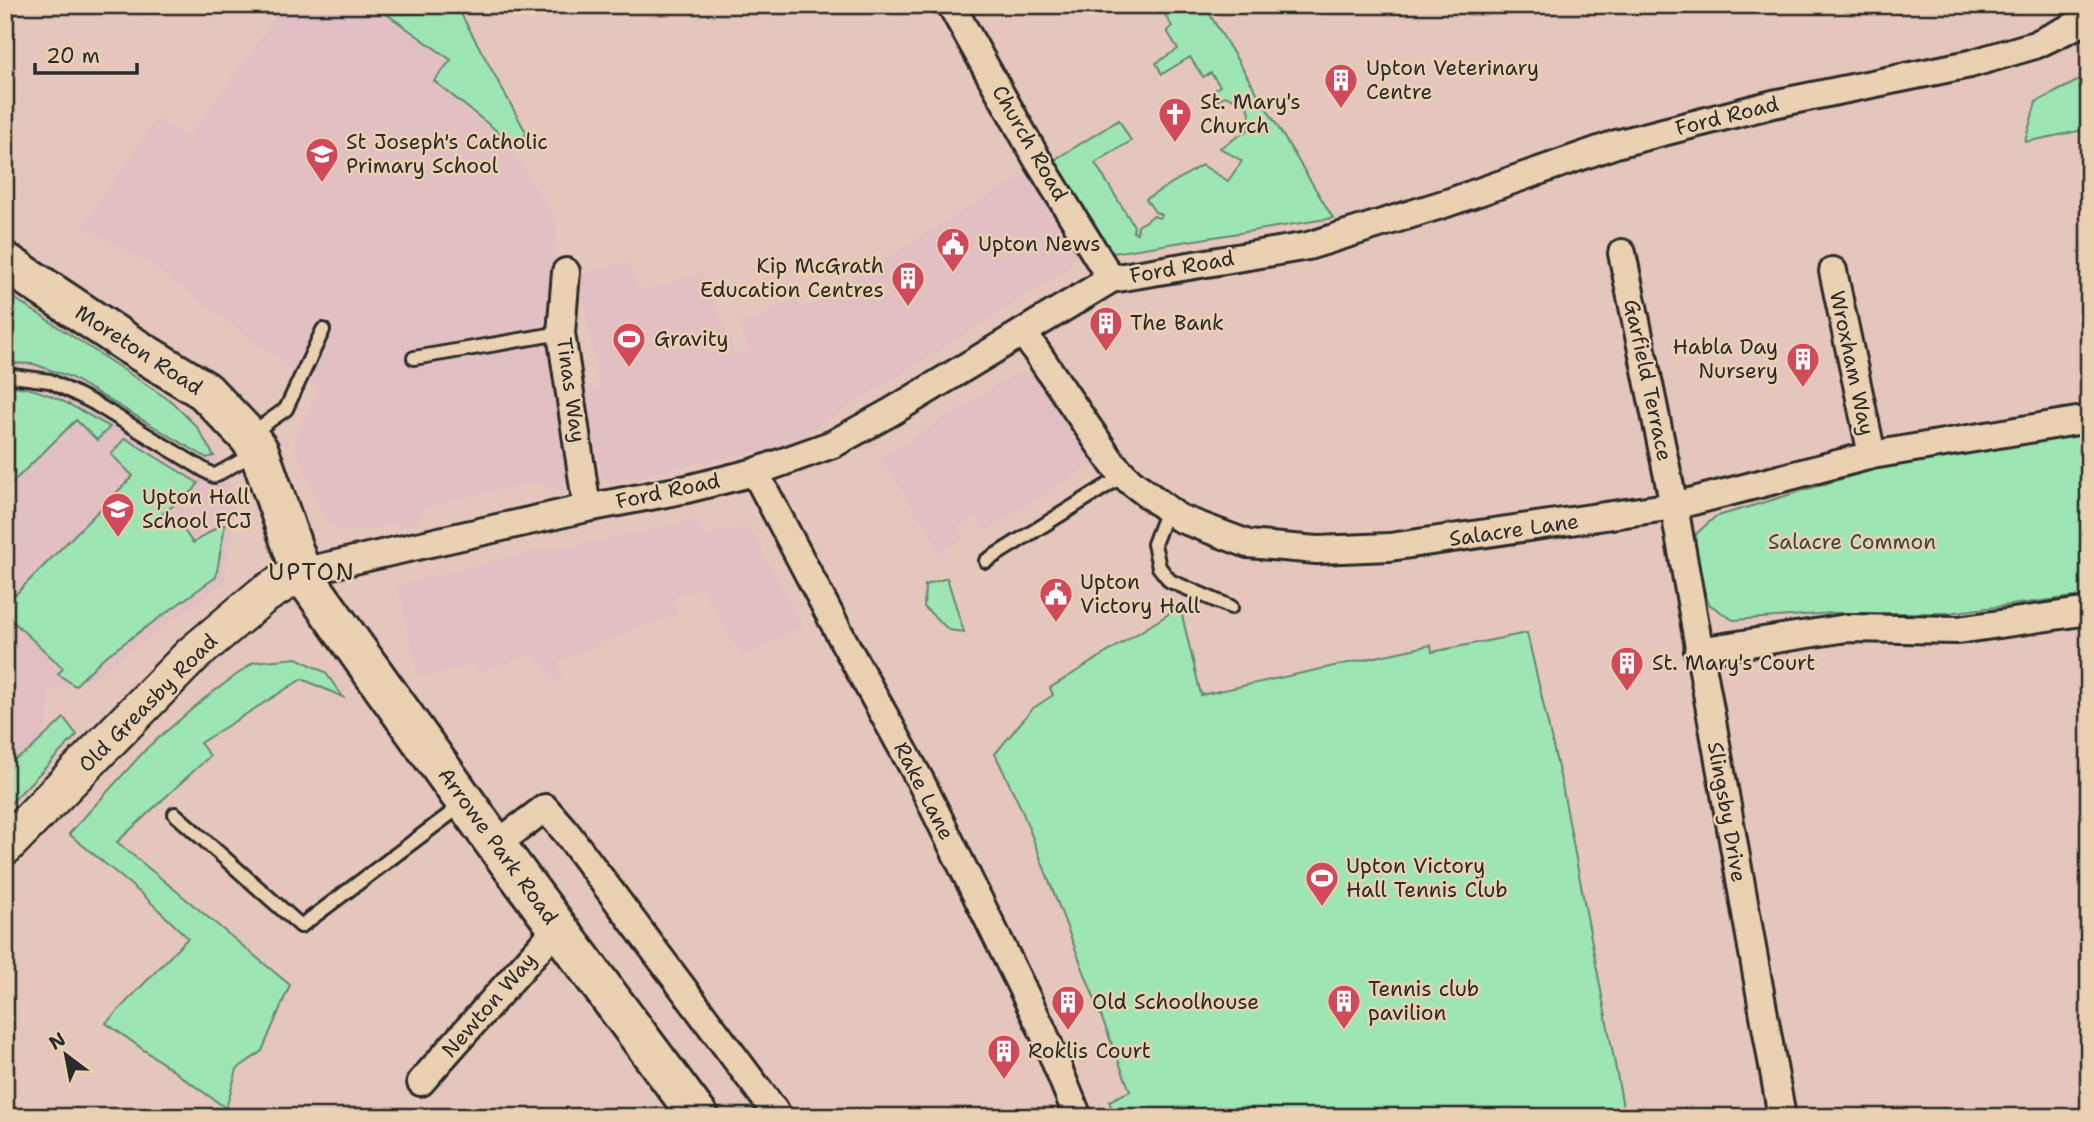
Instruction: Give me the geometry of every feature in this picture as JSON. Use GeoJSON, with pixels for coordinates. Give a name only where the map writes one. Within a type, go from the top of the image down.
{"type":"FeatureCollection","features":[{"type":"Feature","properties":{"kind":"main road","name":"Moreton Road"},"geometry":{"type":"LineString","coordinates":[[5,262],[205,391],[253,444],[302,572]]}},
{"type":"Feature","properties":{"kind":"main road","name":"Arrowe Park Road"},"geometry":{"type":"LineString","coordinates":[[302,572],[465,803],[699,1117]]}},
{"type":"Feature","properties":{"kind":"main road","name":"Old Greasby Road"},"geometry":{"type":"LineString","coordinates":[[5,846],[192,655],[262,596],[302,572]]}},
{"type":"Feature","properties":{"kind":"street","name":"Church Road"},"geometry":{"type":"LineString","coordinates":[[951,5],[1037,159],[1111,279]]}},
{"type":"Feature","properties":{"kind":"street","name":"Ford Road"},"geometry":{"type":"LineString","coordinates":[[302,572],[587,508],[687,489],[755,471],[833,444],[1111,279],[1308,246],[1447,203],[1616,144],[1773,104],[1970,64],[2035,45],[2089,19]]}},
{"type":"Feature","properties":{"kind":"street","name":"Garfield Terrace"},"geometry":{"type":"LineString","coordinates":[[1622,253],[1674,506]]}},
{"type":"Feature","properties":{"kind":"street","name":"Wroxham Way"},"geometry":{"type":"LineString","coordinates":[[1833,271],[1872,455]]}},
{"type":"Feature","properties":{"kind":"street","name":"Tinas Way"},"geometry":{"type":"LineString","coordinates":[[566,272],[561,333],[587,508]]}},
{"type":"Feature","properties":{"kind":"street","name":"Salacre Lane"},"geometry":{"type":"LineString","coordinates":[[1023,332],[1113,464],[1167,510],[1179,518],[1248,544],[1317,550],[1390,547],[1674,506],[1872,455],[2089,419]]}},
{"type":"Feature","properties":{"kind":"street","name":"Rake Lane"},"geometry":{"type":"LineString","coordinates":[[755,471],[921,782],[1042,1029],[1078,1117]]}},
{"type":"Feature","properties":{"kind":"street","name":"Slingsby Drive"},"geometry":{"type":"LineString","coordinates":[[1674,506],[1782,1117]]}},
{"type":"Feature","properties":{"kind":"street"},"geometry":{"type":"LineString","coordinates":[[1698,651],[1847,628],[1958,631],[2089,611]]}},
{"type":"Feature","properties":{"kind":"street"},"geometry":{"type":"LineString","coordinates":[[496,845],[545,808],[566,832],[779,1117]]}},
{"type":"Feature","properties":{"kind":"street","name":"Newton Way"},"geometry":{"type":"LineString","coordinates":[[421,1082],[557,928]]}},
{"type":"Feature","properties":{"kind":"lane"},"geometry":{"type":"LineString","coordinates":[[5,375],[50,381],[94,403],[214,475],[253,444],[286,409],[323,330]]}},
{"type":"Feature","properties":{"kind":"lane"},"geometry":{"type":"LineString","coordinates":[[414,359],[561,333]]}},
{"type":"Feature","properties":{"kind":"lane"},"geometry":{"type":"LineString","coordinates":[[986,561],[1124,475]]}},
{"type":"Feature","properties":{"kind":"lane"},"geometry":{"type":"LineString","coordinates":[[1167,510],[1154,544],[1159,567],[1170,581],[1231,607]]}},
{"type":"Feature","properties":{"kind":"lane"},"geometry":{"type":"LineString","coordinates":[[175,814],[302,926],[465,803]]}},
{"type":"Feature","properties":{"kind":"shaded area","name":"St Joseph's Catholic Primary School"},"geometry":{"type":"Polygon","coordinates":[[[283,5],[374,5],[451,60],[434,82],[510,147],[556,222],[554,310],[543,313],[572,479],[563,490],[556,493],[537,481],[424,507],[418,522],[352,532],[338,528],[328,522],[318,505],[297,452],[295,438],[319,389],[152,265],[83,225],[157,118],[189,137],[283,5]]]}},
{"type":"Feature","properties":{"kind":"shaded area"},"geometry":{"type":"Polygon","coordinates":[[[1032,173],[1073,243],[1076,253],[1071,265],[1060,274],[785,445],[612,482],[602,475],[583,391],[600,387],[578,274],[628,263],[639,292],[702,272],[735,355],[750,354],[739,323],[763,316],[798,295],[802,309],[995,192],[1032,173]]]}},
{"type":"Feature","properties":{"kind":"shaded area","name":"Upton Hall School FCJ"},"geometry":{"type":"Polygon","coordinates":[[[5,294],[190,421],[210,446],[236,494],[224,583],[95,676],[49,690],[49,717],[44,734],[34,745],[5,763],[5,294]]]}},
{"type":"Feature","properties":{"kind":"shaded area"},"geometry":{"type":"Polygon","coordinates":[[[1019,372],[1033,373],[1046,382],[1094,453],[1092,464],[985,531],[976,516],[957,527],[963,538],[938,553],[934,540],[881,458],[1019,372]]]}},
{"type":"Feature","properties":{"kind":"shaded area"},"geometry":{"type":"Polygon","coordinates":[[[698,520],[702,535],[749,527],[802,625],[742,658],[703,588],[673,597],[677,615],[633,629],[557,662],[562,677],[553,681],[534,654],[477,672],[475,664],[419,677],[397,585],[545,549],[567,547],[698,520]]]}},
{"type":"Feature","properties":{"kind":"green space"},"geometry":{"type":"Polygon","coordinates":[[[374,5],[456,5],[527,134],[512,143],[434,81],[451,60],[374,5]]]}},
{"type":"Feature","properties":{"kind":"green space"},"geometry":{"type":"Polygon","coordinates":[[[1152,5],[1204,5],[1333,218],[1113,253],[1054,160],[1119,120],[1131,141],[1095,163],[1134,226],[1133,232],[1137,233],[1138,226],[1153,216],[1160,218],[1162,215],[1155,212],[1146,199],[1202,165],[1228,181],[1242,161],[1220,148],[1248,130],[1250,112],[1243,101],[1224,96],[1217,101],[1211,92],[1220,86],[1211,73],[1203,77],[1190,57],[1162,74],[1156,63],[1178,49],[1167,31],[1172,26],[1160,7],[1155,10],[1152,5]]]}},
{"type":"Feature","properties":{"kind":"green space"},"geometry":{"type":"Polygon","coordinates":[[[2089,75],[2089,129],[2025,142],[2036,102],[2089,75]]]}},
{"type":"Feature","properties":{"kind":"green space"},"geometry":{"type":"Polygon","coordinates":[[[5,292],[171,401],[197,427],[214,456],[207,458],[70,377],[34,364],[5,363],[5,292]]]}},
{"type":"Feature","properties":{"kind":"green space"},"geometry":{"type":"Polygon","coordinates":[[[5,386],[46,394],[110,427],[97,440],[76,420],[5,490],[5,386]]]}},
{"type":"Feature","properties":{"kind":"green space","name":"Salacre Common"},"geometry":{"type":"Polygon","coordinates":[[[2089,432],[2089,595],[1948,613],[1833,613],[1733,620],[1709,604],[1694,562],[1696,534],[1715,517],[1895,463],[2089,432]]]}},
{"type":"Feature","properties":{"kind":"green space"},"geometry":{"type":"Polygon","coordinates":[[[125,438],[198,483],[194,490],[155,519],[160,528],[175,518],[193,543],[225,525],[216,577],[102,659],[75,686],[58,674],[63,668],[5,614],[5,605],[133,476],[111,454],[125,438]]]}},
{"type":"Feature","properties":{"kind":"green space"},"geometry":{"type":"Polygon","coordinates":[[[947,578],[964,632],[949,630],[924,607],[925,585],[947,578]]]}},
{"type":"Feature","properties":{"kind":"green space","name":"Upton Victory Hall Tennis Club"},"geometry":{"type":"Polygon","coordinates":[[[1180,607],[1201,695],[1431,645],[1432,652],[1527,633],[1562,785],[1625,1117],[1115,1117],[1109,1101],[1130,1091],[1021,808],[995,754],[1032,709],[1053,695],[1050,688],[1180,607]]]}},
{"type":"Feature","properties":{"kind":"green space"},"geometry":{"type":"Polygon","coordinates":[[[297,658],[325,672],[343,697],[302,679],[200,743],[210,756],[117,842],[290,985],[262,1051],[237,1069],[226,1108],[106,1023],[188,938],[143,895],[69,834],[148,747],[205,698],[254,662],[297,658]]]}},
{"type":"Feature","properties":{"kind":"green space"},"geometry":{"type":"Polygon","coordinates":[[[64,718],[77,735],[5,809],[5,765],[29,751],[64,718]]]}},
{"type":"Feature","properties":{"kind":"place","name":"Upton Veterinary Centre"},"geometry":{"type":"Point","coordinates":[1341,110]}},
{"type":"Feature","properties":{"kind":"place","name":"St. Mary's Church"},"geometry":{"type":"Point","coordinates":[1175,144]}},
{"type":"Feature","properties":{"kind":"place","name":"St Joseph's Catholic Primary School"},"geometry":{"type":"Point","coordinates":[322,184]}},
{"type":"Feature","properties":{"kind":"place","name":"Upton News"},"geometry":{"type":"Point","coordinates":[953,274]}},
{"type":"Feature","properties":{"kind":"place","name":"Kip McGrath Education Centres"},"geometry":{"type":"Point","coordinates":[908,308]}},
{"type":"Feature","properties":{"kind":"place","name":"The Bank"},"geometry":{"type":"Point","coordinates":[1106,353]}},
{"type":"Feature","properties":{"kind":"place","name":"Gravity"},"geometry":{"type":"Point","coordinates":[629,369]}},
{"type":"Feature","properties":{"kind":"place","name":"Habla Day Nursery"},"geometry":{"type":"Point","coordinates":[1803,389]}},
{"type":"Feature","properties":{"kind":"place","name":"Upton Hall School FCJ"},"geometry":{"type":"Point","coordinates":[118,539]}},
{"type":"Feature","properties":{"kind":"place","name":"Upton Victory Hall"},"geometry":{"type":"Point","coordinates":[1056,624]}},
{"type":"Feature","properties":{"kind":"place","name":"St. Mary's Court"},"geometry":{"type":"Point","coordinates":[1627,693]}},
{"type":"Feature","properties":{"kind":"place","name":"Upton Victory Hall Tennis Club"},"geometry":{"type":"Point","coordinates":[1322,908]}},
{"type":"Feature","properties":{"kind":"place","name":"Tennis club pavilion"},"geometry":{"type":"Point","coordinates":[1344,1031]}},
{"type":"Feature","properties":{"kind":"place","name":"Old Schoolhouse"},"geometry":{"type":"Point","coordinates":[1068,1032]}},
{"type":"Feature","properties":{"kind":"place","name":"Roklis Court"},"geometry":{"type":"Point","coordinates":[1004,1081]}},
{"type":"Feature","properties":{"kind":"district","name":"UPTON"},"geometry":{"type":"Point","coordinates":[312,572]}}]}
